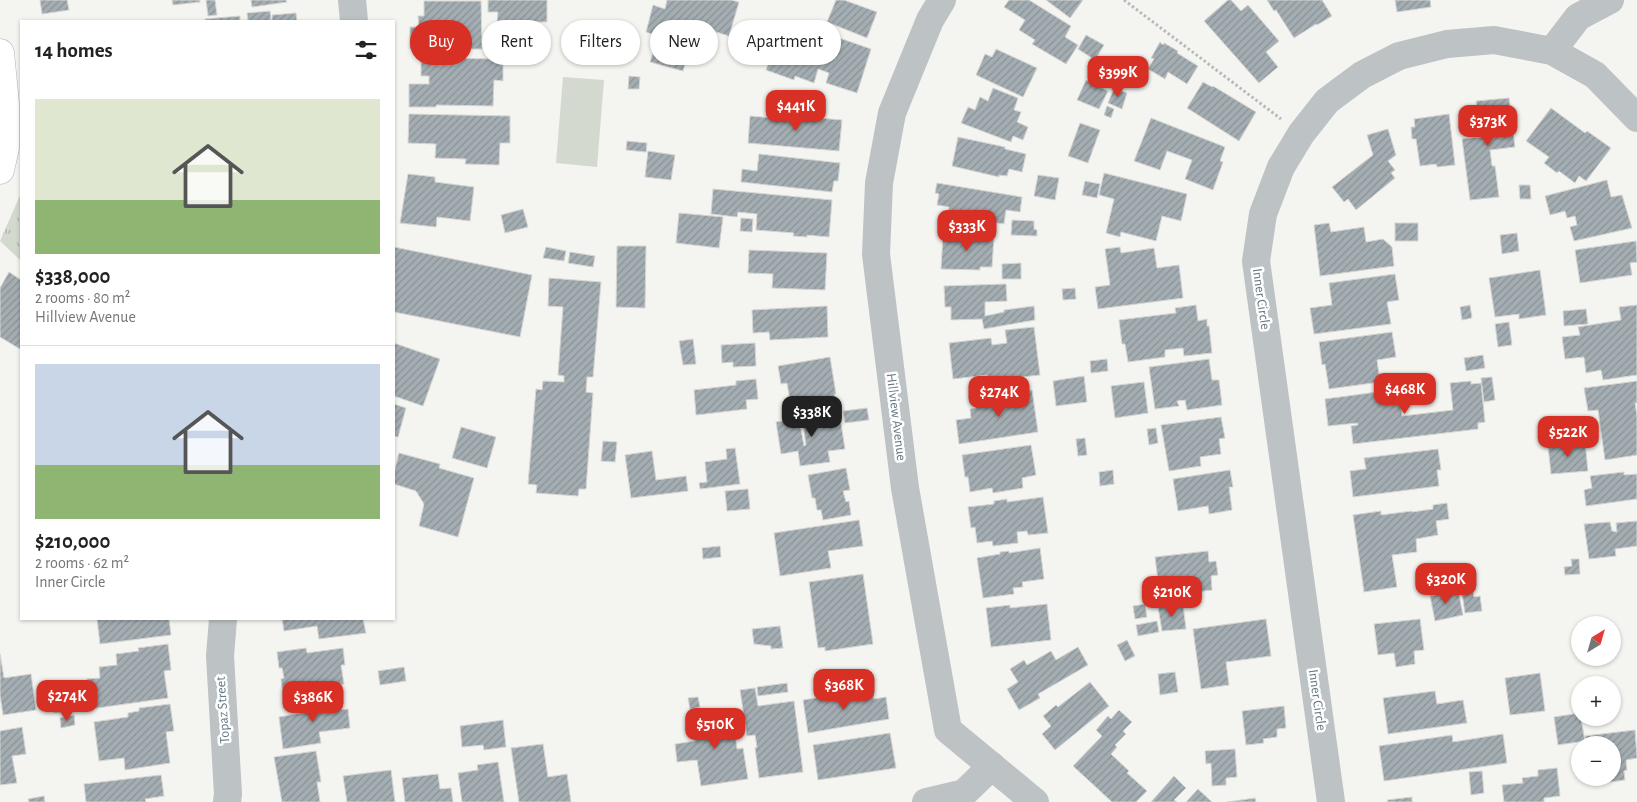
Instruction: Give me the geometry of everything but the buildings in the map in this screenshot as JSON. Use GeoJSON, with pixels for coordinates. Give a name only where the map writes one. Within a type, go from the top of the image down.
{"type":"FeatureCollection","features":[{"type":"Feature","properties":{"kind":"main road"},"geometry":{"type":"LineString","coordinates":[[0,53],[5,103],[6,148],[0,170]]}},
{"type":"Feature","properties":{"kind":"street"},"geometry":{"type":"LineString","coordinates":[[352,0],[354,20]]}},
{"type":"Feature","properties":{"kind":"street","name":"Hillview Avenue"},"geometry":{"type":"LineString","coordinates":[[942,0],[930,20],[892,114],[879,183],[876,254],[905,488],[948,730],[1035,802]]}},
{"type":"Feature","properties":{"kind":"street"},"geometry":{"type":"LineString","coordinates":[[1552,51],[1578,17],[1610,0]]}},
{"type":"Feature","properties":{"kind":"street","name":"Inner Circle"},"geometry":{"type":"LineString","coordinates":[[1332,802],[1256,261],[1262,214],[1281,167],[1301,134],[1327,101],[1362,75],[1399,56],[1447,44],[1494,40],[1552,51],[1596,75],[1637,118]]}},
{"type":"Feature","properties":{"kind":"street","name":"Topaz Street"},"geometry":{"type":"LineString","coordinates":[[223,620],[220,656],[227,802]]}},
{"type":"Feature","properties":{"kind":"street"},"geometry":{"type":"LineString","coordinates":[[926,802],[964,793],[992,766]]}},
{"type":"Feature","properties":{"kind":"path"},"geometry":{"type":"LineString","coordinates":[[1124,0],[1301,134]]}},
{"type":"Feature","properties":{"kind":"green space"},"geometry":{"type":"Polygon","coordinates":[[[563,77],[604,80],[597,167],[556,163],[563,77]]]}},
{"type":"Feature","properties":{"kind":"green space"},"geometry":{"type":"Polygon","coordinates":[[[20,195],[20,260],[0,241],[20,195]]]}}]}
